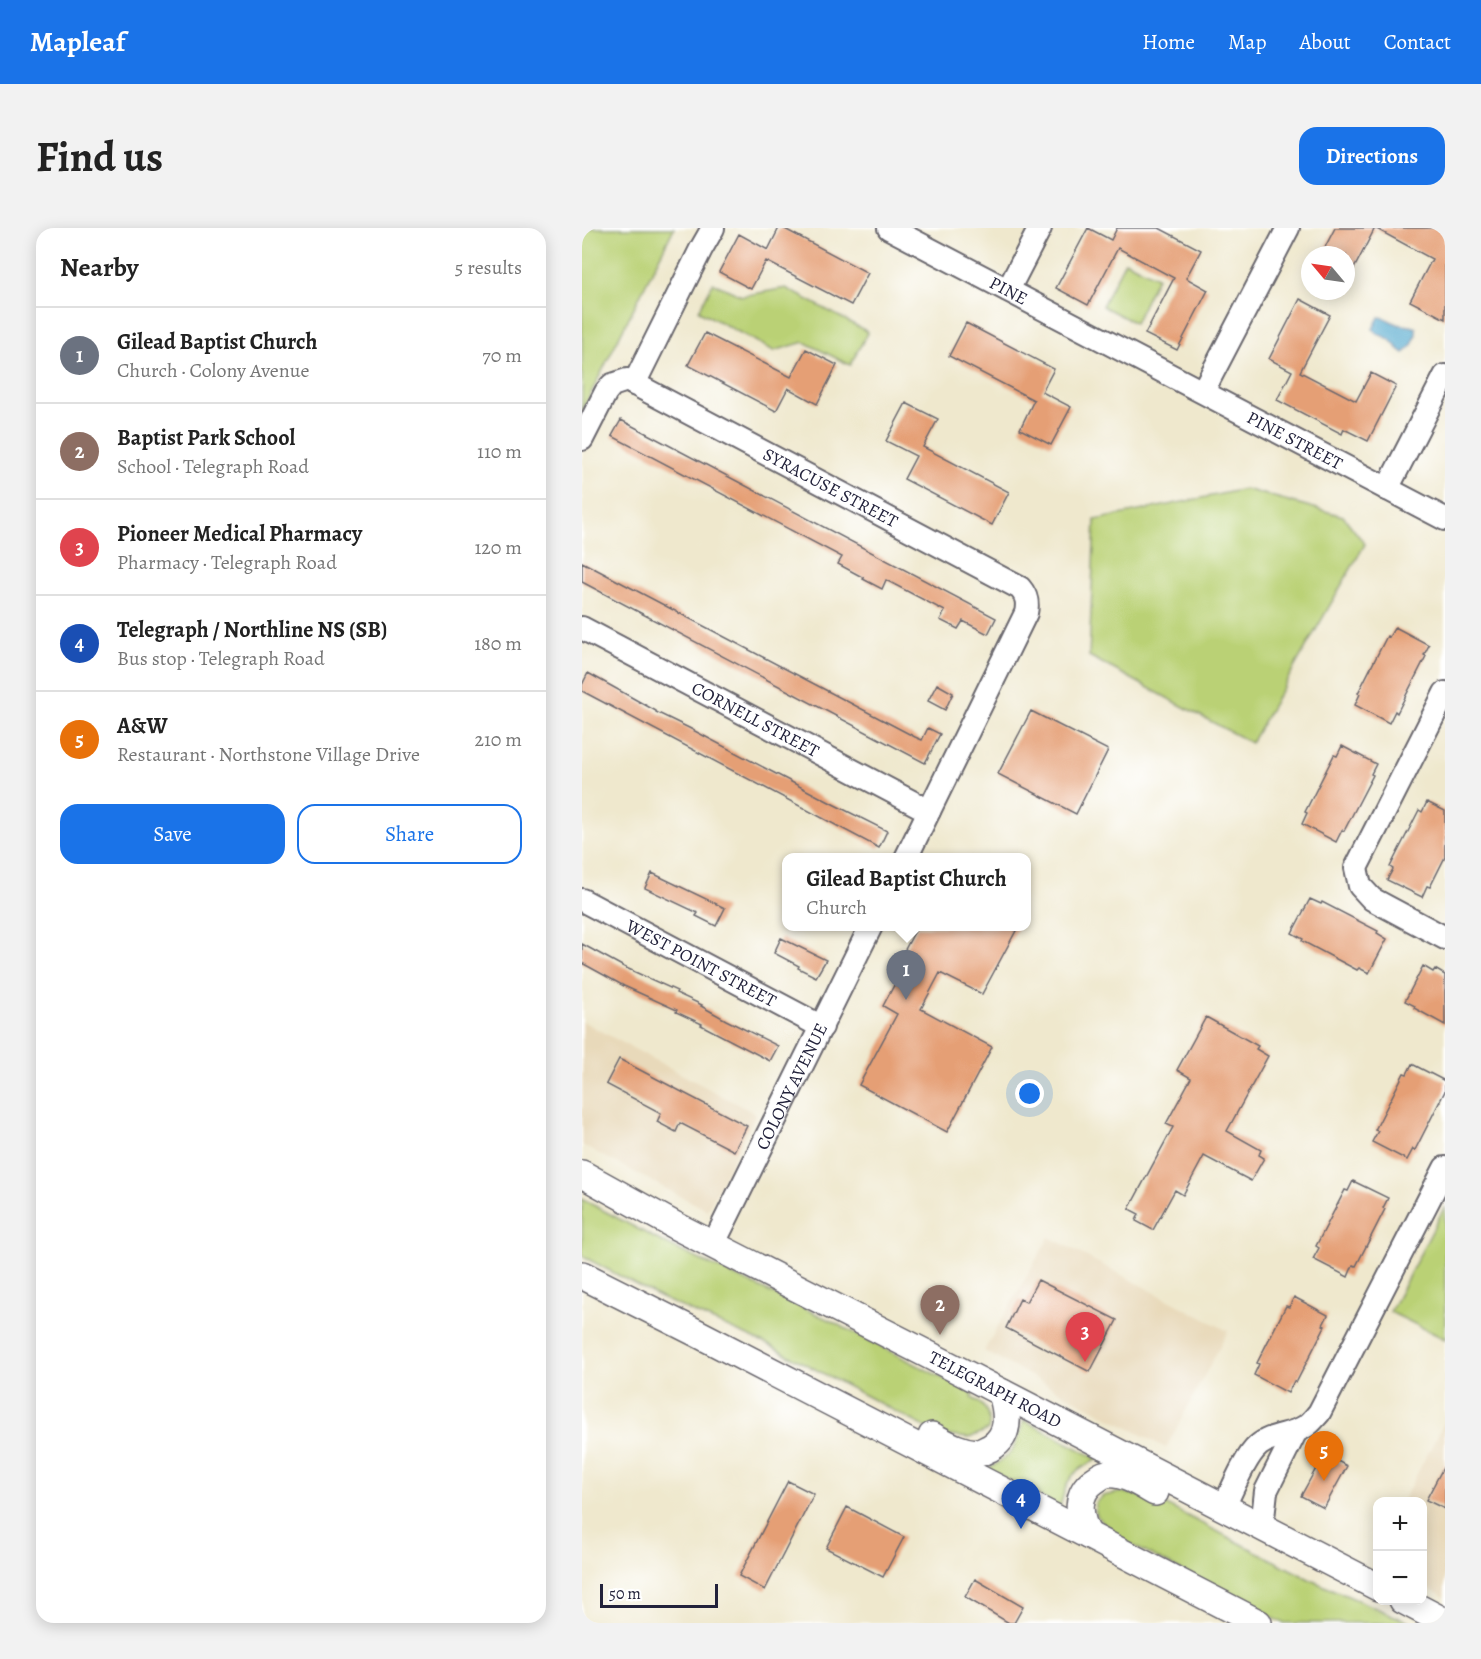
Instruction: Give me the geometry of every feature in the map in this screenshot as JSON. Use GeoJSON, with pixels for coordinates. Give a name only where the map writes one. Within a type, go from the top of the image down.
{"type":"FeatureCollection","features":[{"type":"Feature","properties":{"kind":"main road","name":"TELEGRAPH ROAD"},"geometry":{"type":"LineString","coordinates":[[582,1174],[724,1251],[1373,1585]]}},
{"type":"Feature","properties":{"kind":"main road"},"geometry":{"type":"LineString","coordinates":[[582,1192],[670,1239],[724,1251]]}},
{"type":"Feature","properties":{"kind":"main road"},"geometry":{"type":"LineString","coordinates":[[582,1275],[697,1332],[1258,1623]]}},
{"type":"Feature","properties":{"kind":"main road"},"geometry":{"type":"LineString","coordinates":[[697,1332],[780,1357],[958,1450],[980,1454],[1001,1439],[1007,1421],[1007,1409],[1002,1393]]}},
{"type":"Feature","properties":{"kind":"main road"},"geometry":{"type":"LineString","coordinates":[[1088,1535],[1082,1524],[1080,1511],[1084,1490],[1105,1474],[1117,1475],[1131,1479],[1310,1572],[1373,1596]]}},
{"type":"Feature","properties":{"kind":"main road"},"geometry":{"type":"LineString","coordinates":[[1413,1605],[1445,1622]]}},
{"type":"Feature","properties":{"kind":"street"},"geometry":{"type":"LineString","coordinates":[[582,440],[606,392],[612,385],[627,380],[634,384],[713,228]]}},
{"type":"Feature","properties":{"kind":"street","name":"PINE"},"geometry":{"type":"LineString","coordinates":[[889,228],[1129,354]]}},
{"type":"Feature","properties":{"kind":"street"},"geometry":{"type":"LineString","coordinates":[[1008,290],[1040,228]]}},
{"type":"Feature","properties":{"kind":"street"},"geometry":{"type":"LineString","coordinates":[[1203,392],[1288,228]]}},
{"type":"Feature","properties":{"kind":"street","name":"PINE STREET"},"geometry":{"type":"LineString","coordinates":[[1129,354],[1445,519]]}},
{"type":"Feature","properties":{"kind":"street"},"geometry":{"type":"LineString","coordinates":[[1387,489],[1445,377]]}},
{"type":"Feature","properties":{"kind":"street","name":"SYRACUSE STREET"},"geometry":{"type":"LineString","coordinates":[[634,384],[1020,588],[1024,593],[1028,604],[1026,613],[929,811]]}},
{"type":"Feature","properties":{"kind":"street","name":"CORNELL STREET"},"geometry":{"type":"LineString","coordinates":[[582,628],[929,811]]}},
{"type":"Feature","properties":{"kind":"street"},"geometry":{"type":"LineString","coordinates":[[1445,693],[1356,868],[1360,886],[1372,898],[1445,938]]}},
{"type":"Feature","properties":{"kind":"street"},"geometry":{"type":"LineString","coordinates":[[908,853],[929,811]]}},
{"type":"Feature","properties":{"kind":"street","name":"WEST POINT STREET"},"geometry":{"type":"LineString","coordinates":[[582,900],[822,1027]]}},
{"type":"Feature","properties":{"kind":"street","name":"COLONY AVENUE"},"geometry":{"type":"LineString","coordinates":[[724,1251],[822,1027],[869,931]]}},
{"type":"Feature","properties":{"kind":"street"},"geometry":{"type":"LineString","coordinates":[[1224,1507],[1257,1446],[1308,1425],[1318,1413],[1445,1168]]}},
{"type":"Feature","properties":{"kind":"street"},"geometry":{"type":"LineString","coordinates":[[1262,1527],[1266,1491],[1296,1431]]}},
{"type":"Feature","properties":{"kind":"shaded area"},"geometry":{"type":"Polygon","coordinates":[[[582,1021],[756,1114],[707,1210],[582,1145],[582,1021]]]}},
{"type":"Feature","properties":{"kind":"shaded area"},"geometry":{"type":"Polygon","coordinates":[[[1049,1237],[1228,1331],[1166,1448],[984,1351],[1049,1237]]]}},
{"type":"Feature","properties":{"kind":"shaded area"},"geometry":{"type":"Polygon","coordinates":[[[1445,1421],[1445,1597],[1427,1587],[1427,1497],[1405,1497],[1445,1421]]]}},
{"type":"Feature","properties":{"kind":"green space"},"geometry":{"type":"Polygon","coordinates":[[[582,228],[674,228],[582,411],[582,228]]]}},
{"type":"Feature","properties":{"kind":"green space"},"geometry":{"type":"Polygon","coordinates":[[[1125,261],[1157,277],[1135,323],[1102,306],[1125,261]]]}},
{"type":"Feature","properties":{"kind":"green space"},"geometry":{"type":"Polygon","coordinates":[[[713,283],[742,296],[786,288],[868,332],[850,365],[804,342],[774,351],[699,311],[713,283]]]}},
{"type":"Feature","properties":{"kind":"green space"},"geometry":{"type":"Polygon","coordinates":[[[1245,489],[1343,516],[1365,544],[1251,743],[1089,656],[1095,520],[1245,489]]]}},
{"type":"Feature","properties":{"kind":"green space"},"geometry":{"type":"Polygon","coordinates":[[[582,1199],[666,1244],[827,1319],[974,1394],[972,1398],[984,1407],[988,1415],[988,1430],[969,1438],[940,1435],[773,1347],[661,1298],[582,1256],[582,1199]]]}},
{"type":"Feature","properties":{"kind":"green space"},"geometry":{"type":"Polygon","coordinates":[[[1445,1206],[1445,1339],[1390,1312],[1445,1206]]]}},
{"type":"Feature","properties":{"kind":"green space"},"geometry":{"type":"Polygon","coordinates":[[[1024,1420],[1098,1459],[1081,1468],[1068,1482],[1060,1507],[987,1469],[1012,1450],[1024,1420]]]}},
{"type":"Feature","properties":{"kind":"green space"},"geometry":{"type":"Polygon","coordinates":[[[1122,1492],[1144,1497],[1145,1494],[1313,1581],[1411,1623],[1283,1623],[1110,1534],[1112,1529],[1099,1519],[1095,1503],[1103,1496],[1122,1492]]]}},
{"type":"Feature","properties":{"kind":"water"},"geometry":{"type":"Polygon","coordinates":[[[1379,317],[1416,328],[1416,335],[1407,351],[1404,353],[1389,339],[1373,329],[1379,317]]]}},
{"type":"Feature","properties":{"kind":"building"},"geometry":{"type":"Polygon","coordinates":[[[779,228],[783,228],[868,273],[851,305],[766,261],[751,289],[719,272],[739,234],[768,250],[779,228]]]}},
{"type":"Feature","properties":{"kind":"building"},"geometry":{"type":"Polygon","coordinates":[[[1088,228],[1111,240],[1117,228],[1159,228],[1201,250],[1186,278],[1208,290],[1177,350],[1145,334],[1174,278],[1118,248],[1088,305],[1056,288],[1088,228]]]}},
{"type":"Feature","properties":{"kind":"building"},"geometry":{"type":"Polygon","coordinates":[[[1335,228],[1375,228],[1355,267],[1355,246],[1326,246],[1335,228]]]}},
{"type":"Feature","properties":{"kind":"building"},"geometry":{"type":"Polygon","coordinates":[[[1375,228],[1445,228],[1445,319],[1410,301],[1432,259],[1375,228]]]}},
{"type":"Feature","properties":{"kind":"building"},"geometry":{"type":"Polygon","coordinates":[[[1300,299],[1330,315],[1300,372],[1356,401],[1371,373],[1396,386],[1368,441],[1344,429],[1342,434],[1277,400],[1292,371],[1269,359],[1300,299]]]}},
{"type":"Feature","properties":{"kind":"building"},"geometry":{"type":"Polygon","coordinates":[[[966,323],[1054,369],[1042,392],[1071,407],[1051,445],[1020,429],[1034,400],[949,356],[966,323]]]}},
{"type":"Feature","properties":{"kind":"building"},"geometry":{"type":"Polygon","coordinates":[[[705,333],[791,377],[806,349],[837,365],[817,404],[788,388],[776,411],[688,365],[705,333]]]}},
{"type":"Feature","properties":{"kind":"building"},"geometry":{"type":"Polygon","coordinates":[[[906,403],[938,419],[923,447],[1009,492],[992,525],[904,479],[916,456],[886,441],[906,403]]]}},
{"type":"Feature","properties":{"kind":"building"},"geometry":{"type":"Polygon","coordinates":[[[621,420],[996,618],[988,634],[963,621],[958,629],[940,620],[945,611],[886,580],[882,589],[838,564],[842,557],[612,436],[621,420]]]}},
{"type":"Feature","properties":{"kind":"building"},"geometry":{"type":"Polygon","coordinates":[[[582,562],[915,737],[922,740],[928,728],[940,734],[925,763],[582,582],[582,562]]]}},
{"type":"Feature","properties":{"kind":"building"},"geometry":{"type":"Polygon","coordinates":[[[1395,627],[1429,645],[1424,655],[1426,656],[1397,713],[1395,711],[1389,723],[1355,705],[1360,694],[1358,693],[1387,636],[1389,637],[1395,627]]]}},
{"type":"Feature","properties":{"kind":"building"},"geometry":{"type":"Polygon","coordinates":[[[588,673],[656,712],[887,831],[879,848],[582,691],[582,685],[588,673]]]}},
{"type":"Feature","properties":{"kind":"building"},"geometry":{"type":"Polygon","coordinates":[[[937,684],[953,693],[945,710],[928,701],[937,684]]]}},
{"type":"Feature","properties":{"kind":"building"},"geometry":{"type":"Polygon","coordinates":[[[1031,711],[1108,750],[1076,814],[998,774],[1031,711]]]}},
{"type":"Feature","properties":{"kind":"building"},"geometry":{"type":"Polygon","coordinates":[[[1342,746],[1376,764],[1371,774],[1373,775],[1336,842],[1302,824],[1307,813],[1305,812],[1334,755],[1337,756],[1342,746]]]}},
{"type":"Feature","properties":{"kind":"building"},"geometry":{"type":"Polygon","coordinates":[[[1427,802],[1445,811],[1445,857],[1430,887],[1427,886],[1422,897],[1387,880],[1393,869],[1390,867],[1419,810],[1422,812],[1427,802]]]}},
{"type":"Feature","properties":{"kind":"building"},"geometry":{"type":"Polygon","coordinates":[[[652,873],[725,908],[716,926],[696,916],[698,913],[645,888],[652,873]]]}},
{"type":"Feature","properties":{"kind":"building"},"geometry":{"type":"Polygon","coordinates":[[[1310,899],[1321,904],[1322,902],[1378,931],[1377,933],[1387,939],[1369,973],[1359,968],[1357,970],[1302,941],[1303,939],[1292,933],[1310,899]]]}},
{"type":"Feature","properties":{"kind":"building"},"geometry":{"type":"Polygon","coordinates":[[[915,931],[1016,931],[982,994],[940,973],[921,1009],[992,1047],[947,1132],[859,1085],[897,1014],[883,1006],[907,961],[901,957],[915,931]]]}},
{"type":"Feature","properties":{"kind":"building"},"geometry":{"type":"Polygon","coordinates":[[[781,938],[826,960],[816,977],[774,953],[781,938]]]}},
{"type":"Feature","properties":{"kind":"building"},"geometry":{"type":"Polygon","coordinates":[[[582,944],[624,967],[677,991],[676,993],[778,1046],[770,1061],[676,1012],[677,1010],[624,986],[582,963],[582,944]]]}},
{"type":"Feature","properties":{"kind":"building"},"geometry":{"type":"Polygon","coordinates":[[[1423,966],[1445,975],[1445,1025],[1405,1001],[1423,966]]]}},
{"type":"Feature","properties":{"kind":"building"},"geometry":{"type":"Polygon","coordinates":[[[1206,1017],[1258,1046],[1256,1049],[1268,1056],[1227,1131],[1261,1150],[1259,1155],[1264,1158],[1251,1181],[1204,1156],[1183,1195],[1175,1190],[1153,1230],[1136,1221],[1139,1214],[1129,1209],[1173,1127],[1166,1124],[1191,1078],[1177,1070],[1206,1017]]]}},
{"type":"Feature","properties":{"kind":"building"},"geometry":{"type":"Polygon","coordinates":[[[619,1059],[747,1126],[734,1151],[680,1123],[676,1132],[657,1122],[661,1113],[606,1084],[619,1059]]]}},
{"type":"Feature","properties":{"kind":"building"},"geometry":{"type":"Polygon","coordinates":[[[1412,1064],[1445,1081],[1445,1091],[1415,1150],[1413,1149],[1407,1160],[1372,1142],[1378,1131],[1375,1130],[1404,1073],[1407,1074],[1412,1064]]]}},
{"type":"Feature","properties":{"kind":"building"},"geometry":{"type":"Polygon","coordinates":[[[1353,1181],[1388,1198],[1383,1208],[1385,1209],[1348,1277],[1313,1259],[1319,1248],[1316,1246],[1345,1190],[1348,1191],[1353,1181]]]}},
{"type":"Feature","properties":{"kind":"building"},"geometry":{"type":"Polygon","coordinates":[[[1038,1280],[1117,1320],[1090,1372],[1006,1328],[1020,1299],[1026,1302],[1038,1280]]]}},
{"type":"Feature","properties":{"kind":"building"},"geometry":{"type":"Polygon","coordinates":[[[1294,1297],[1328,1315],[1323,1325],[1325,1326],[1296,1383],[1294,1381],[1288,1393],[1254,1375],[1259,1364],[1257,1363],[1286,1306],[1289,1307],[1294,1297]]]}},
{"type":"Feature","properties":{"kind":"building"},"geometry":{"type":"Polygon","coordinates":[[[1324,1454],[1347,1466],[1324,1508],[1301,1496],[1324,1454]]]}},
{"type":"Feature","properties":{"kind":"building"},"geometry":{"type":"Polygon","coordinates":[[[1445,1464],[1445,1509],[1427,1500],[1445,1464]]]}},
{"type":"Feature","properties":{"kind":"building"},"geometry":{"type":"Polygon","coordinates":[[[788,1481],[814,1494],[765,1590],[739,1576],[788,1481]]]}},
{"type":"Feature","properties":{"kind":"building"},"geometry":{"type":"Polygon","coordinates":[[[847,1507],[904,1537],[883,1577],[826,1548],[847,1507]]]}},
{"type":"Feature","properties":{"kind":"building"},"geometry":{"type":"Polygon","coordinates":[[[975,1579],[1023,1607],[1014,1623],[1009,1623],[965,1597],[975,1579]]]}},
{"type":"Feature","properties":{"kind":"place","name":"Gilead Baptist Church"},"geometry":{"type":"Point","coordinates":[906,1000]}},
{"type":"Feature","properties":{"kind":"place","name":"Baptist Park School"},"geometry":{"type":"Point","coordinates":[940,1335]}},
{"type":"Feature","properties":{"kind":"place","name":"Pioneer Medical Pharmacy"},"geometry":{"type":"Point","coordinates":[1085,1362]}},
{"type":"Feature","properties":{"kind":"place","name":"A&W"},"geometry":{"type":"Point","coordinates":[1324,1481]}},
{"type":"Feature","properties":{"kind":"place","name":"Telegraph / Northline NS (SB)"},"geometry":{"type":"Point","coordinates":[1021,1529]}}]}
